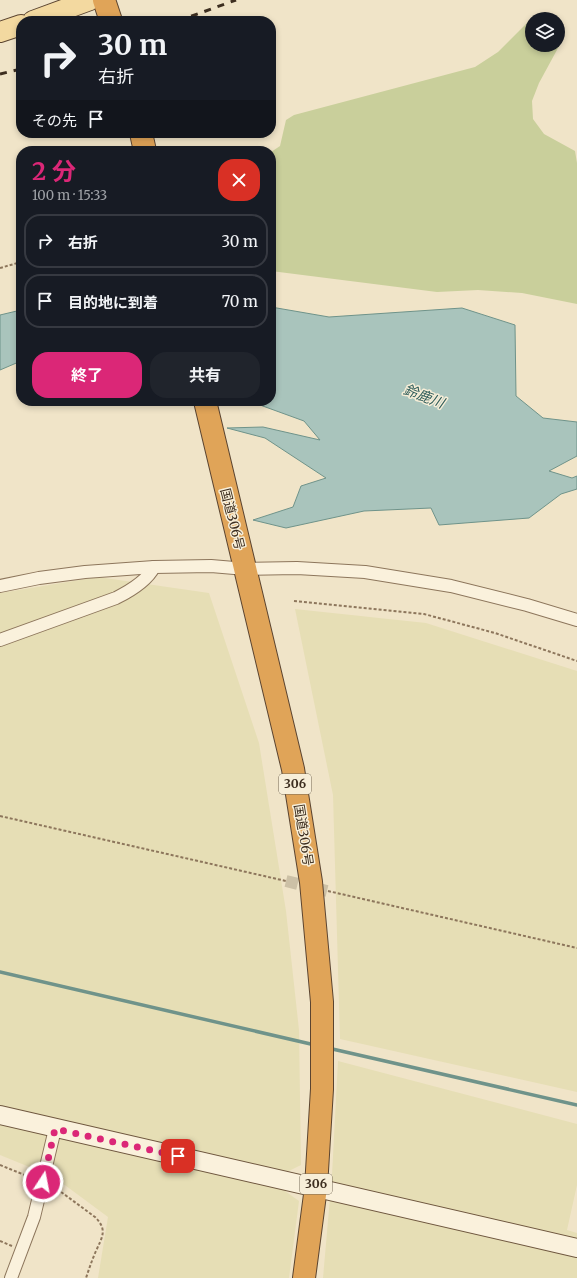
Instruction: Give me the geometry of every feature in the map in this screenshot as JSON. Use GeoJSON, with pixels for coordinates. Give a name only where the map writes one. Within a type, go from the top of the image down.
{"type":"FeatureCollection","features":[{"type":"Feature","properties":{"kind":"highway"},"geometry":{"type":"LineString","coordinates":[[104,0],[109,16]]}},
{"type":"Feature","properties":{"kind":"highway","name":"国道306号"},"geometry":{"type":"LineString","coordinates":[[206,406],[293,768],[311,882],[322,1002],[322,1089],[316,1187],[304,1278]]}},
{"type":"Feature","properties":{"kind":"main road"},"geometry":{"type":"LineString","coordinates":[[47,16],[90,0]]}},
{"type":"Feature","properties":{"kind":"main road"},"geometry":{"type":"LineString","coordinates":[[0,32],[16,27]]}},
{"type":"Feature","properties":{"kind":"street"},"geometry":{"type":"LineString","coordinates":[[0,586],[39,578],[85,572],[154,567],[244,564],[365,572],[451,586],[527,605],[577,620]]}},
{"type":"Feature","properties":{"kind":"street"},"geometry":{"type":"LineString","coordinates":[[0,640],[127,593],[150,575],[154,567]]}},
{"type":"Feature","properties":{"kind":"street"},"geometry":{"type":"LineString","coordinates":[[0,1115],[55,1129],[316,1187],[577,1248]]}},
{"type":"Feature","properties":{"kind":"street"},"geometry":{"type":"LineString","coordinates":[[11,1278],[34,1217],[55,1129]]}},
{"type":"Feature","properties":{"kind":"path"},"geometry":{"type":"LineString","coordinates":[[0,268],[16,263]]}},
{"type":"Feature","properties":{"kind":"path"},"geometry":{"type":"LineString","coordinates":[[294,601],[424,614],[495,634],[577,661]]}},
{"type":"Feature","properties":{"kind":"path"},"geometry":{"type":"LineString","coordinates":[[0,816],[286,881]]}},
{"type":"Feature","properties":{"kind":"path"},"geometry":{"type":"LineString","coordinates":[[327,891],[577,948]]}},
{"type":"Feature","properties":{"kind":"path"},"geometry":{"type":"LineString","coordinates":[[0,1164],[53,1186],[68,1196],[99,1222],[102,1228],[103,1237],[86,1278]]}},
{"type":"Feature","properties":{"kind":"shaded area"},"geometry":{"type":"Polygon","coordinates":[[[98,577],[209,593],[259,743],[286,911],[299,1030],[301,1165],[287,1172],[285,1191],[299,1201],[289,1278],[98,1278],[108,1217],[54,1177],[0,1155],[0,593],[98,577]]]}},
{"type":"Feature","properties":{"kind":"shaded area"},"geometry":{"type":"Polygon","coordinates":[[[295,609],[426,623],[577,671],[577,1092],[340,1039],[333,795],[295,609]]]}},
{"type":"Feature","properties":{"kind":"shaded area"},"geometry":{"type":"Polygon","coordinates":[[[338,1061],[577,1124],[577,1185],[567,1230],[577,1233],[577,1278],[323,1278],[332,1175],[338,1061]]]}},
{"type":"Feature","properties":{"kind":"green space"},"geometry":{"type":"Polygon","coordinates":[[[525,25],[525,52],[556,52],[539,83],[532,101],[533,119],[544,134],[575,151],[577,163],[577,304],[522,293],[478,290],[437,292],[276,272],[276,149],[280,146],[286,120],[294,115],[475,67],[498,52],[525,25]]]}},
{"type":"Feature","properties":{"kind":"water","name":"鈴鹿川"},"geometry":{"type":"Polygon","coordinates":[[[276,308],[329,317],[462,308],[515,325],[516,396],[543,418],[577,422],[577,456],[549,471],[572,478],[577,476],[577,489],[561,494],[529,518],[439,525],[431,508],[364,511],[286,528],[253,520],[293,507],[301,486],[326,478],[265,438],[227,428],[263,427],[320,440],[304,421],[263,406],[276,406],[276,308]]]}},
{"type":"Feature","properties":{"kind":"water"},"geometry":{"type":"Polygon","coordinates":[[[16,311],[16,363],[0,370],[0,315],[16,311]]]}},
{"type":"Feature","properties":{"kind":"waterway"},"geometry":{"type":"LineString","coordinates":[[0,972],[315,1045]]}},
{"type":"Feature","properties":{"kind":"waterway"},"geometry":{"type":"LineString","coordinates":[[328,1048],[577,1105]]}},
{"type":"Feature","properties":{"kind":"tunnel"},"geometry":{"type":"LineString","coordinates":[[286,881],[327,891]]}},
{"type":"Feature","properties":{"kind":"railway"},"geometry":{"type":"LineString","coordinates":[[192,16],[236,0]]}},
{"type":"Feature","properties":{"kind":"railway"},"geometry":{"type":"LineString","coordinates":[[0,74],[16,70]]}},
{"type":"Feature","properties":{"kind":"route"},"geometry":{"type":"LineString","coordinates":[[43,1182],[50,1144],[55,1129],[178,1156]]}}]}
